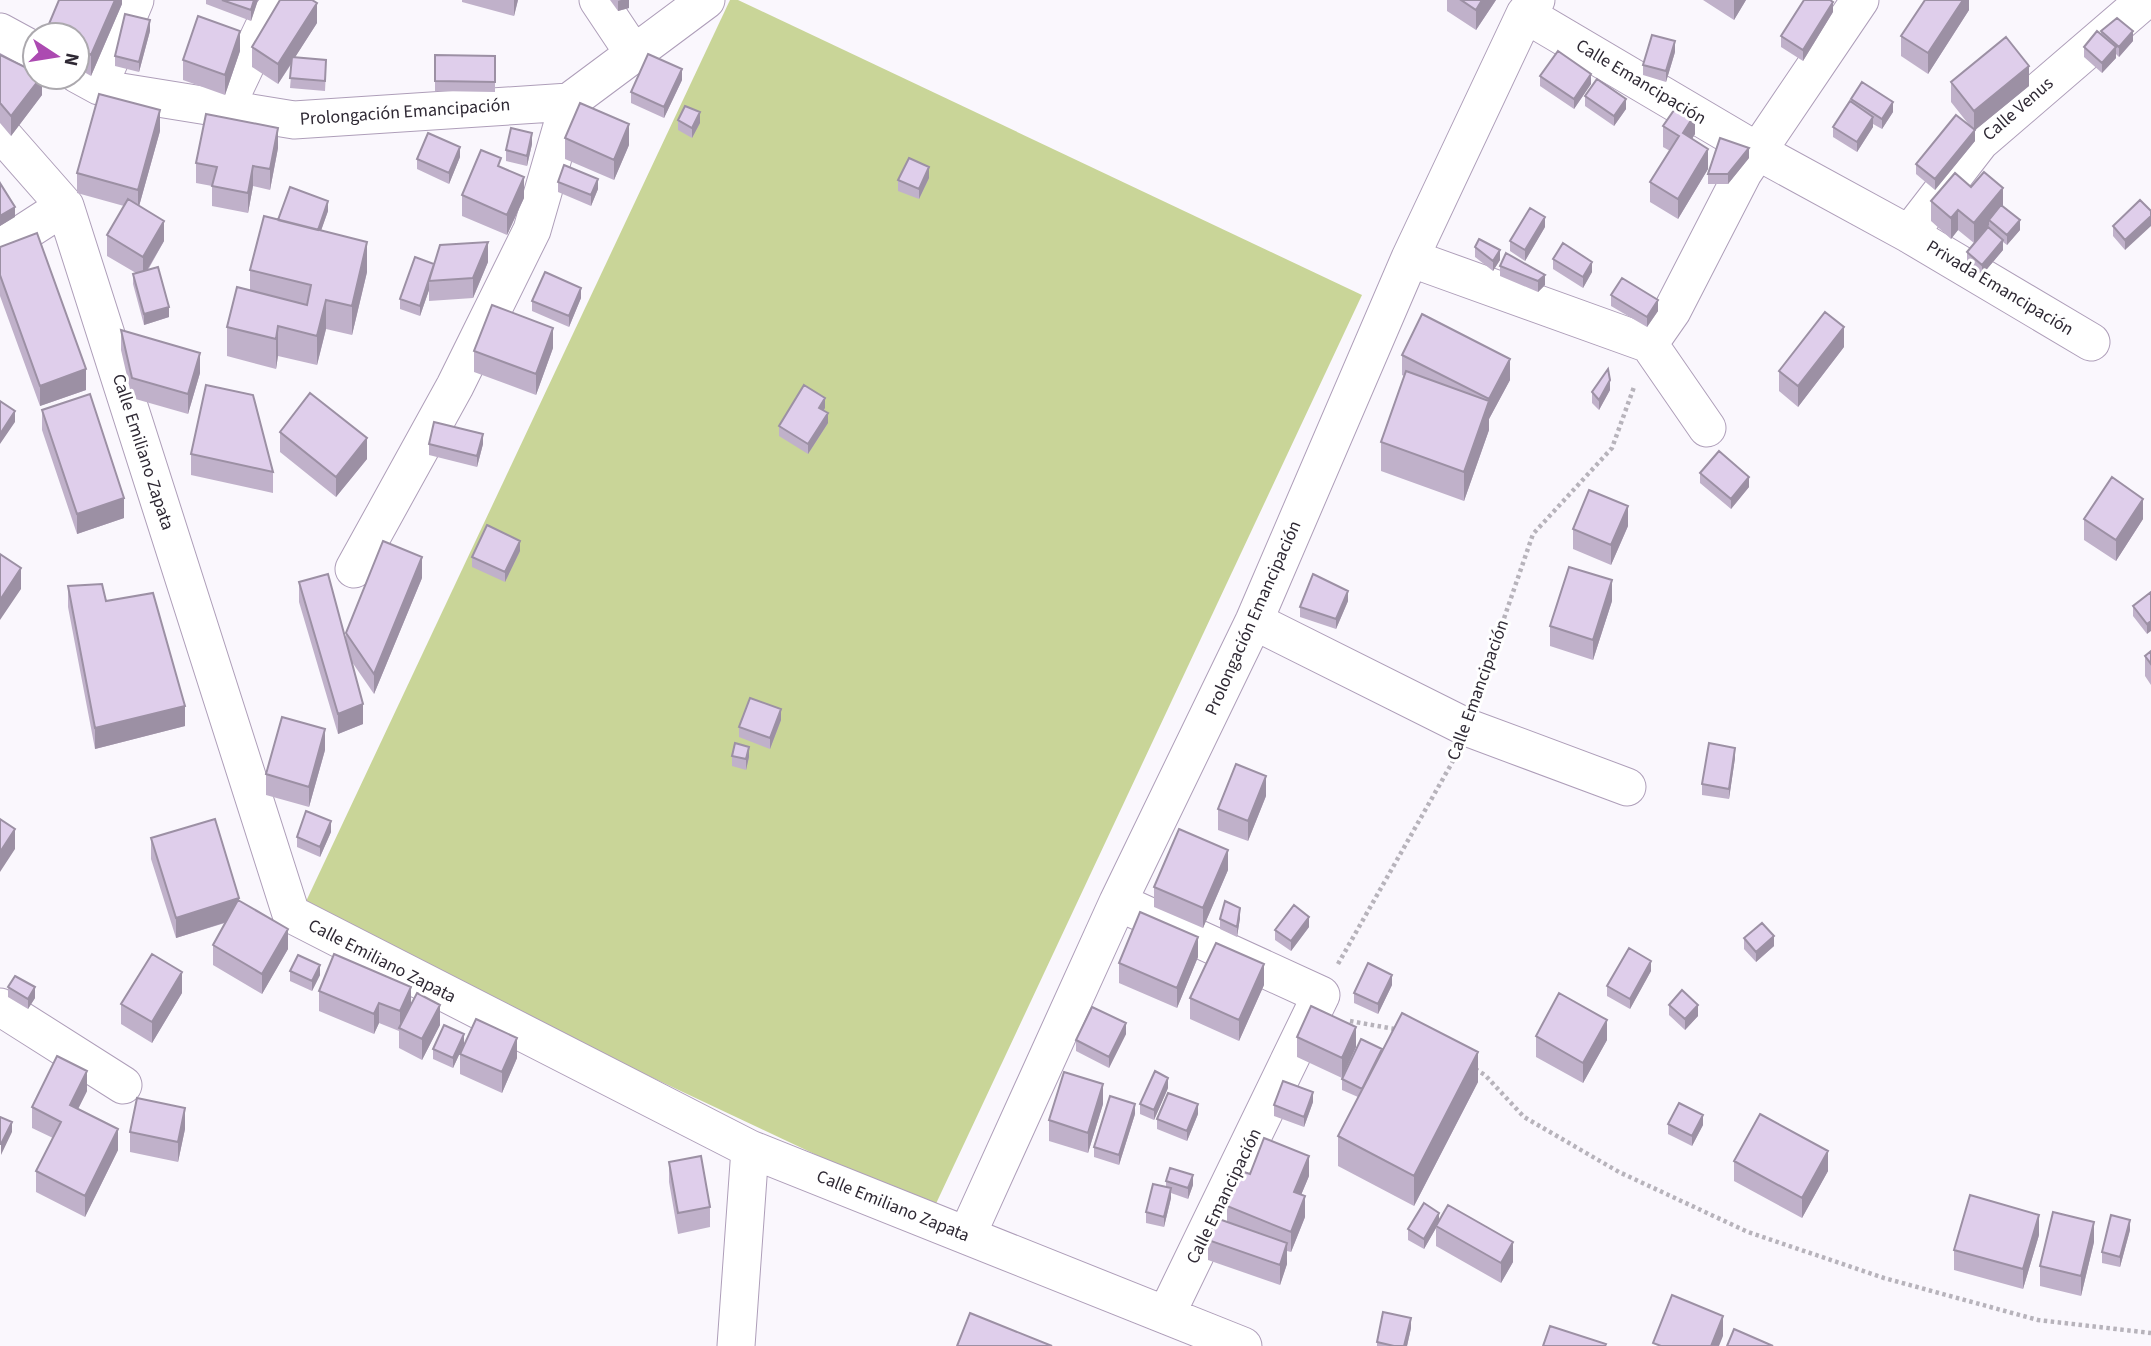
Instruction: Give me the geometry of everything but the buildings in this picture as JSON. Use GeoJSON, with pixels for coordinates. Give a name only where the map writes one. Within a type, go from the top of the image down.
{"type":"FeatureCollection","features":[{"type":"Feature","properties":{"kind":"street"},"geometry":{"type":"LineString","coordinates":[[91,75],[135,0]]}},
{"type":"Feature","properties":{"kind":"street"},"geometry":{"type":"LineString","coordinates":[[225,109],[268,18],[284,0]]}},
{"type":"Feature","properties":{"kind":"street"},"geometry":{"type":"LineString","coordinates":[[598,0],[634,54]]}},
{"type":"Feature","properties":{"kind":"street"},"geometry":{"type":"LineString","coordinates":[[354,569],[455,386],[532,230],[569,102],[706,0]]}},
{"type":"Feature","properties":{"kind":"street"},"geometry":{"type":"LineString","coordinates":[[1649,344],[1672,311],[1743,173],[1860,0]]}},
{"type":"Feature","properties":{"kind":"street"},"geometry":{"type":"LineString","coordinates":[[2144,0],[2151,6]]}},
{"type":"Feature","properties":{"kind":"street","name":"Calle Venus"},"geometry":{"type":"LineString","coordinates":[[1909,234],[1980,142],[2144,0]]}},
{"type":"Feature","properties":{"kind":"street","name":"Prolongación Emancipación"},"geometry":{"type":"LineString","coordinates":[[967,1235],[1118,902],[1254,621],[1410,258],[1530,7]]}},
{"type":"Feature","properties":{"kind":"street","name":"Calle Emancipación"},"geometry":{"type":"LineString","coordinates":[[1530,7],[1757,151],[1909,234]]}},
{"type":"Feature","properties":{"kind":"street"},"geometry":{"type":"LineString","coordinates":[[0,32],[21,43]]}},
{"type":"Feature","properties":{"kind":"street","name":"Prolongación Emancipación"},"geometry":{"type":"LineString","coordinates":[[91,81],[121,92],[294,120],[569,102]]}},
{"type":"Feature","properties":{"kind":"street","name":"Calle Emiliano Zapata"},"geometry":{"type":"LineString","coordinates":[[0,132],[65,206],[291,914],[750,1149],[1243,1346]]}},
{"type":"Feature","properties":{"kind":"street"},"geometry":{"type":"LineString","coordinates":[[0,248],[65,206]]}},
{"type":"Feature","properties":{"kind":"street","name":"Privada Emancipación"},"geometry":{"type":"LineString","coordinates":[[1909,234],[2091,342]]}},
{"type":"Feature","properties":{"kind":"street"},"geometry":{"type":"LineString","coordinates":[[1410,258],[1649,344],[1707,428]]}},
{"type":"Feature","properties":{"kind":"street"},"geometry":{"type":"LineString","coordinates":[[1254,621],[1466,727],[1627,787]]}},
{"type":"Feature","properties":{"kind":"street"},"geometry":{"type":"LineString","coordinates":[[1118,902],[1321,995]]}},
{"type":"Feature","properties":{"kind":"street","name":"Calle Emancipación"},"geometry":{"type":"LineString","coordinates":[[1166,1315],[1321,995]]}},
{"type":"Feature","properties":{"kind":"street"},"geometry":{"type":"LineString","coordinates":[[0,1007],[123,1085]]}},
{"type":"Feature","properties":{"kind":"street"},"geometry":{"type":"LineString","coordinates":[[736,1346],[750,1149]]}},
{"type":"Feature","properties":{"kind":"path","name":"Calle Emancipación"},"geometry":{"type":"LineString","coordinates":[[1321,995],[1461,748],[1533,534],[1612,448],[1649,344]]}},
{"type":"Feature","properties":{"kind":"path"},"geometry":{"type":"LineString","coordinates":[[1321,995],[1348,1021],[1404,1030]]}},
{"type":"Feature","properties":{"kind":"path"},"geometry":{"type":"LineString","coordinates":[[1474,1068],[1485,1075],[1524,1117],[1619,1172],[1748,1232],[1884,1278],[2038,1320],[2151,1333]]}},
{"type":"Feature","properties":{"kind":"green space"},"geometry":{"type":"Polygon","coordinates":[[[730,0],[738,0],[1362,295],[933,1210],[301,912],[730,0]]]}}]}
